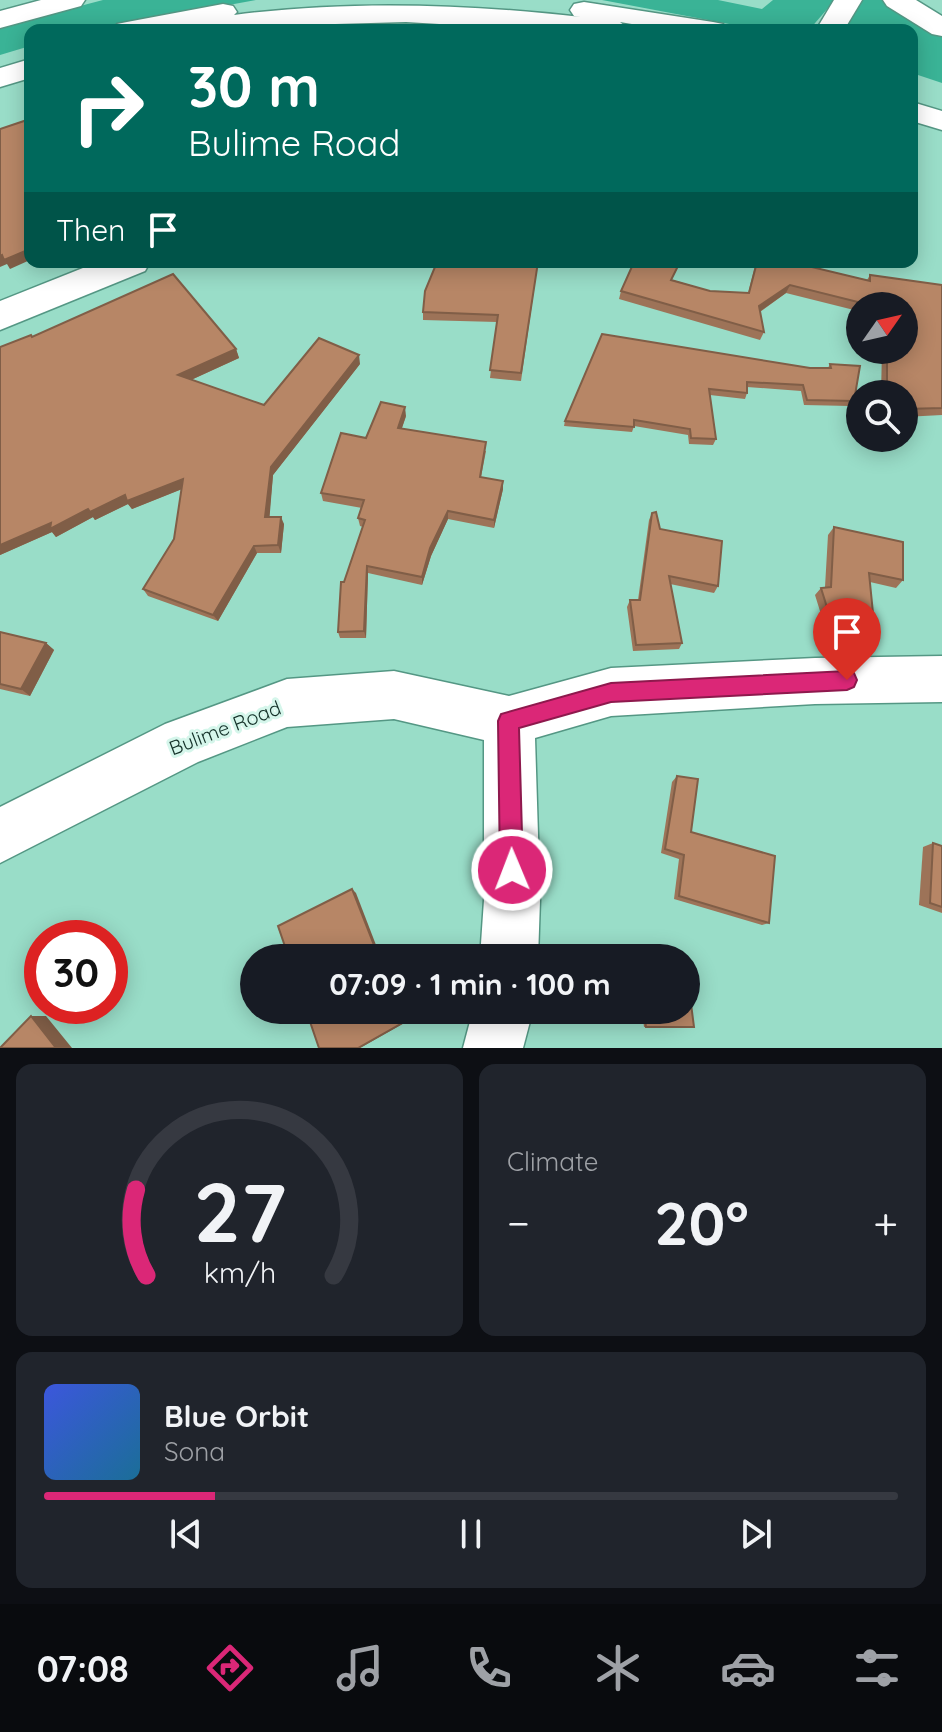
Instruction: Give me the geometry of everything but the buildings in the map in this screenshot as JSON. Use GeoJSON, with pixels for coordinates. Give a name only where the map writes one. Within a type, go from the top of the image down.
{"type":"FeatureCollection","features":[{"type":"Feature","properties":{"kind":"main road"},"geometry":{"type":"LineString","coordinates":[[0,20],[71,0]]}},
{"type":"Feature","properties":{"kind":"main road"},"geometry":{"type":"LineString","coordinates":[[157,24],[203,15],[339,0]]}},
{"type":"Feature","properties":{"kind":"main road"},"geometry":{"type":"LineString","coordinates":[[490,0],[636,16],[680,24]]}},
{"type":"Feature","properties":{"kind":"main road"},"geometry":{"type":"LineString","coordinates":[[834,24],[848,0]]}},
{"type":"Feature","properties":{"kind":"main road"},"geometry":{"type":"LineString","coordinates":[[897,0],[942,28]]}},
{"type":"Feature","properties":{"kind":"main road"},"geometry":{"type":"LineString","coordinates":[[239,24],[267,20],[439,14],[481,15],[562,24]]}},
{"type":"Feature","properties":{"kind":"main road"},"geometry":{"type":"LineString","coordinates":[[0,64],[24,57]]}},
{"type":"Feature","properties":{"kind":"main road"},"geometry":{"type":"LineString","coordinates":[[0,78],[24,70]]}},
{"type":"Feature","properties":{"kind":"main road"},"geometry":{"type":"LineString","coordinates":[[918,91],[942,99]]}},
{"type":"Feature","properties":{"kind":"main road"},"geometry":{"type":"LineString","coordinates":[[918,113],[942,121]]}},
{"type":"Feature","properties":{"kind":"main road"},"geometry":{"type":"LineString","coordinates":[[0,316],[117,268]]}},
{"type":"Feature","properties":{"kind":"main road","name":"Bulime Road"},"geometry":{"type":"LineString","coordinates":[[0,836],[183,742],[287,703],[394,695],[509,721],[611,692],[815,681],[942,679]]}},
{"type":"Feature","properties":{"kind":"main road"},"geometry":{"type":"LineString","coordinates":[[509,721],[512,900],[510,944]]}},
{"type":"Feature","properties":{"kind":"main road"},"geometry":{"type":"LineString","coordinates":[[493,1048],[499,1024]]}},
{"type":"Feature","properties":{"kind":"green space"},"geometry":{"type":"Polygon","coordinates":[[[103,0],[256,0],[125,24],[24,24],[24,48],[0,55],[0,27],[103,0]]]}},
{"type":"Feature","properties":{"kind":"green space"},"geometry":{"type":"Polygon","coordinates":[[[602,0],[718,0],[762,9],[773,0],[835,0],[814,24],[729,24],[602,0]]]}},
{"type":"Feature","properties":{"kind":"green space"},"geometry":{"type":"Polygon","coordinates":[[[863,0],[882,0],[942,36],[942,83],[918,75],[918,24],[846,24],[863,0]]]}},
{"type":"Feature","properties":{"kind":"route"},"geometry":{"type":"LineString","coordinates":[[512,870],[509,721],[611,692],[847,680]]}}]}
